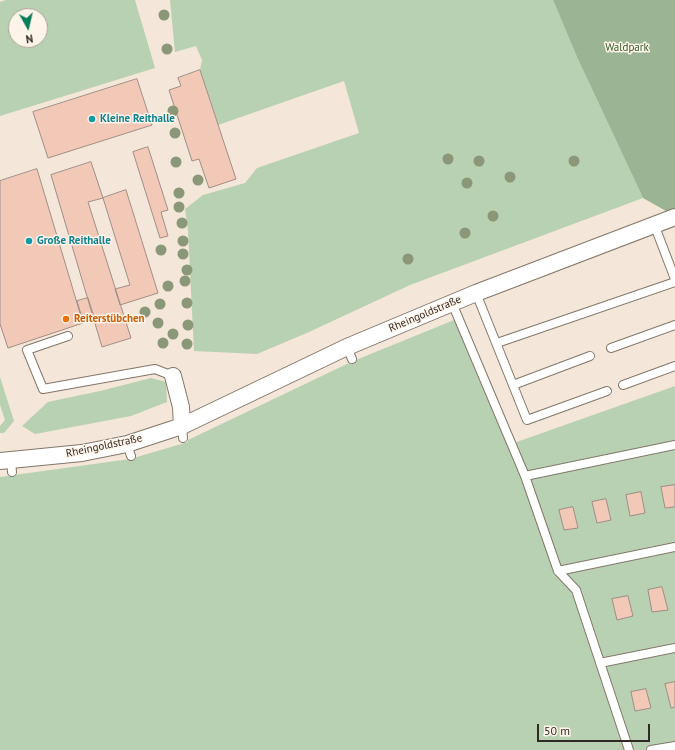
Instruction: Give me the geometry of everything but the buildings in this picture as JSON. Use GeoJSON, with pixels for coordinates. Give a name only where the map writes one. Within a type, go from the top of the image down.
{"type":"FeatureCollection","features":[{"type":"Feature","properties":{"kind":"street","name":"Rheingoldstraße"},"geometry":{"type":"LineString","coordinates":[[8,464],[82,453],[129,450],[183,432],[294,375],[350,353],[452,303],[675,217]]}},
{"type":"Feature","properties":{"kind":"street"},"geometry":{"type":"LineString","coordinates":[[173,376],[181,406],[183,432]]}},
{"type":"Feature","properties":{"kind":"lane"},"geometry":{"type":"LineString","coordinates":[[654,224],[675,279]]}},
{"type":"Feature","properties":{"kind":"lane"},"geometry":{"type":"LineString","coordinates":[[497,343],[675,282]]}},
{"type":"Feature","properties":{"kind":"lane"},"geometry":{"type":"LineString","coordinates":[[476,293],[527,420],[607,391]]}},
{"type":"Feature","properties":{"kind":"lane"},"geometry":{"type":"LineString","coordinates":[[452,303],[525,476],[558,572],[576,590],[629,750]]}},
{"type":"Feature","properties":{"kind":"lane"},"geometry":{"type":"LineString","coordinates":[[611,348],[675,325]]}},
{"type":"Feature","properties":{"kind":"lane"},"geometry":{"type":"LineString","coordinates":[[68,336],[27,350],[43,389],[155,369],[173,376]]}},
{"type":"Feature","properties":{"kind":"lane"},"geometry":{"type":"LineString","coordinates":[[514,385],[590,356]]}},
{"type":"Feature","properties":{"kind":"lane"},"geometry":{"type":"LineString","coordinates":[[623,385],[675,366]]}},
{"type":"Feature","properties":{"kind":"lane"},"geometry":{"type":"LineString","coordinates":[[525,476],[675,445]]}},
{"type":"Feature","properties":{"kind":"lane"},"geometry":{"type":"LineString","coordinates":[[558,572],[675,547]]}},
{"type":"Feature","properties":{"kind":"lane"},"geometry":{"type":"LineString","coordinates":[[600,663],[675,648]]}},
{"type":"Feature","properties":{"kind":"lane"},"geometry":{"type":"LineString","coordinates":[[651,750],[675,746]]}},
{"type":"Feature","properties":{"kind":"green space"},"geometry":{"type":"Polygon","coordinates":[[[6,0],[135,0],[155,68],[0,116],[0,2],[6,0]]]}},
{"type":"Feature","properties":{"kind":"green space"},"geometry":{"type":"Polygon","coordinates":[[[170,0],[553,0],[577,57],[643,198],[410,285],[309,332],[257,354],[194,351],[188,231],[185,209],[203,195],[245,183],[257,168],[359,133],[344,81],[218,125],[200,70],[202,60],[196,46],[175,52],[170,0]]]}},
{"type":"Feature","properties":{"kind":"green space","name":"Waldpark"},"geometry":{"type":"Polygon","coordinates":[[[553,0],[675,0],[675,216],[643,198],[577,57],[553,0]]]}},
{"type":"Feature","properties":{"kind":"green space"},"geometry":{"type":"Polygon","coordinates":[[[459,318],[511,444],[675,386],[675,750],[0,750],[0,477],[130,459],[188,442],[188,440],[351,362],[459,318]]]}},
{"type":"Feature","properties":{"kind":"green space"},"geometry":{"type":"Polygon","coordinates":[[[0,377],[14,421],[4,433],[0,433],[0,426],[5,420],[0,405],[0,377]]]}},
{"type":"Feature","properties":{"kind":"green space"},"geometry":{"type":"Polygon","coordinates":[[[151,378],[166,382],[167,402],[131,416],[35,434],[22,426],[48,402],[151,378]]]}},
{"type":"Feature","properties":{"kind":"place","name":"Kleine Reithalle"},"geometry":{"type":"Point","coordinates":[92,119]}},
{"type":"Feature","properties":{"kind":"place","name":"Große Reithalle"},"geometry":{"type":"Point","coordinates":[29,241]}},
{"type":"Feature","properties":{"kind":"place","name":"Reiterstübchen"},"geometry":{"type":"Point","coordinates":[66,319]}}]}
